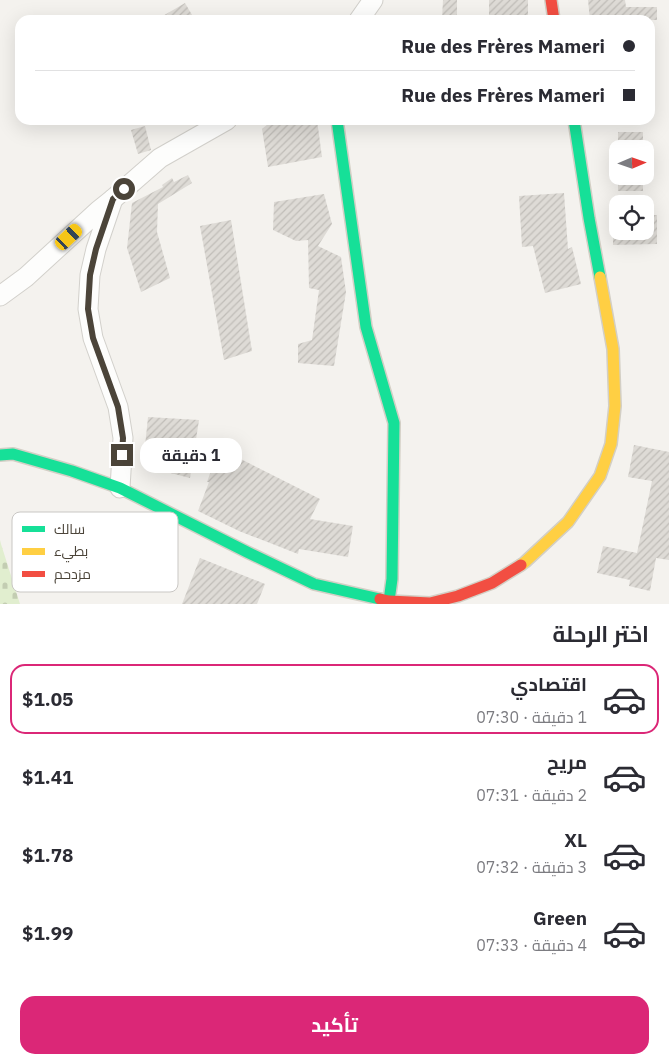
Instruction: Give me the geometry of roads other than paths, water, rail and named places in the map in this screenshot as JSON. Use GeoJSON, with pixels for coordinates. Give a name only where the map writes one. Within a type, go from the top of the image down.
{"type":"FeatureCollection","features":[{"type":"Feature","properties":{"kind":"main road"},"geometry":{"type":"LineString","coordinates":[[551,0],[553,15]]}},
{"type":"Feature","properties":{"kind":"main road"},"geometry":{"type":"LineString","coordinates":[[338,125],[366,327],[394,423],[392,579],[388,601]]}},
{"type":"Feature","properties":{"kind":"main road"},"geometry":{"type":"LineString","coordinates":[[178,517],[314,584],[388,601],[430,603],[458,596],[492,583],[525,562],[568,522],[600,476],[611,444],[616,406],[613,349],[589,218],[575,125]]}},
{"type":"Feature","properties":{"kind":"main road"},"geometry":{"type":"LineString","coordinates":[[0,454],[13,454],[72,471],[120,488],[168,512]]}},
{"type":"Feature","properties":{"kind":"street"},"geometry":{"type":"LineString","coordinates":[[362,15],[373,0]]}},
{"type":"Feature","properties":{"kind":"street"},"geometry":{"type":"LineString","coordinates":[[0,296],[26,277],[98,210],[160,158],[218,125]]}},
{"type":"Feature","properties":{"kind":"street"},"geometry":{"type":"LineString","coordinates":[[113,199],[96,249],[90,275],[88,309],[93,338],[118,407],[123,438],[120,488]]}}]}
